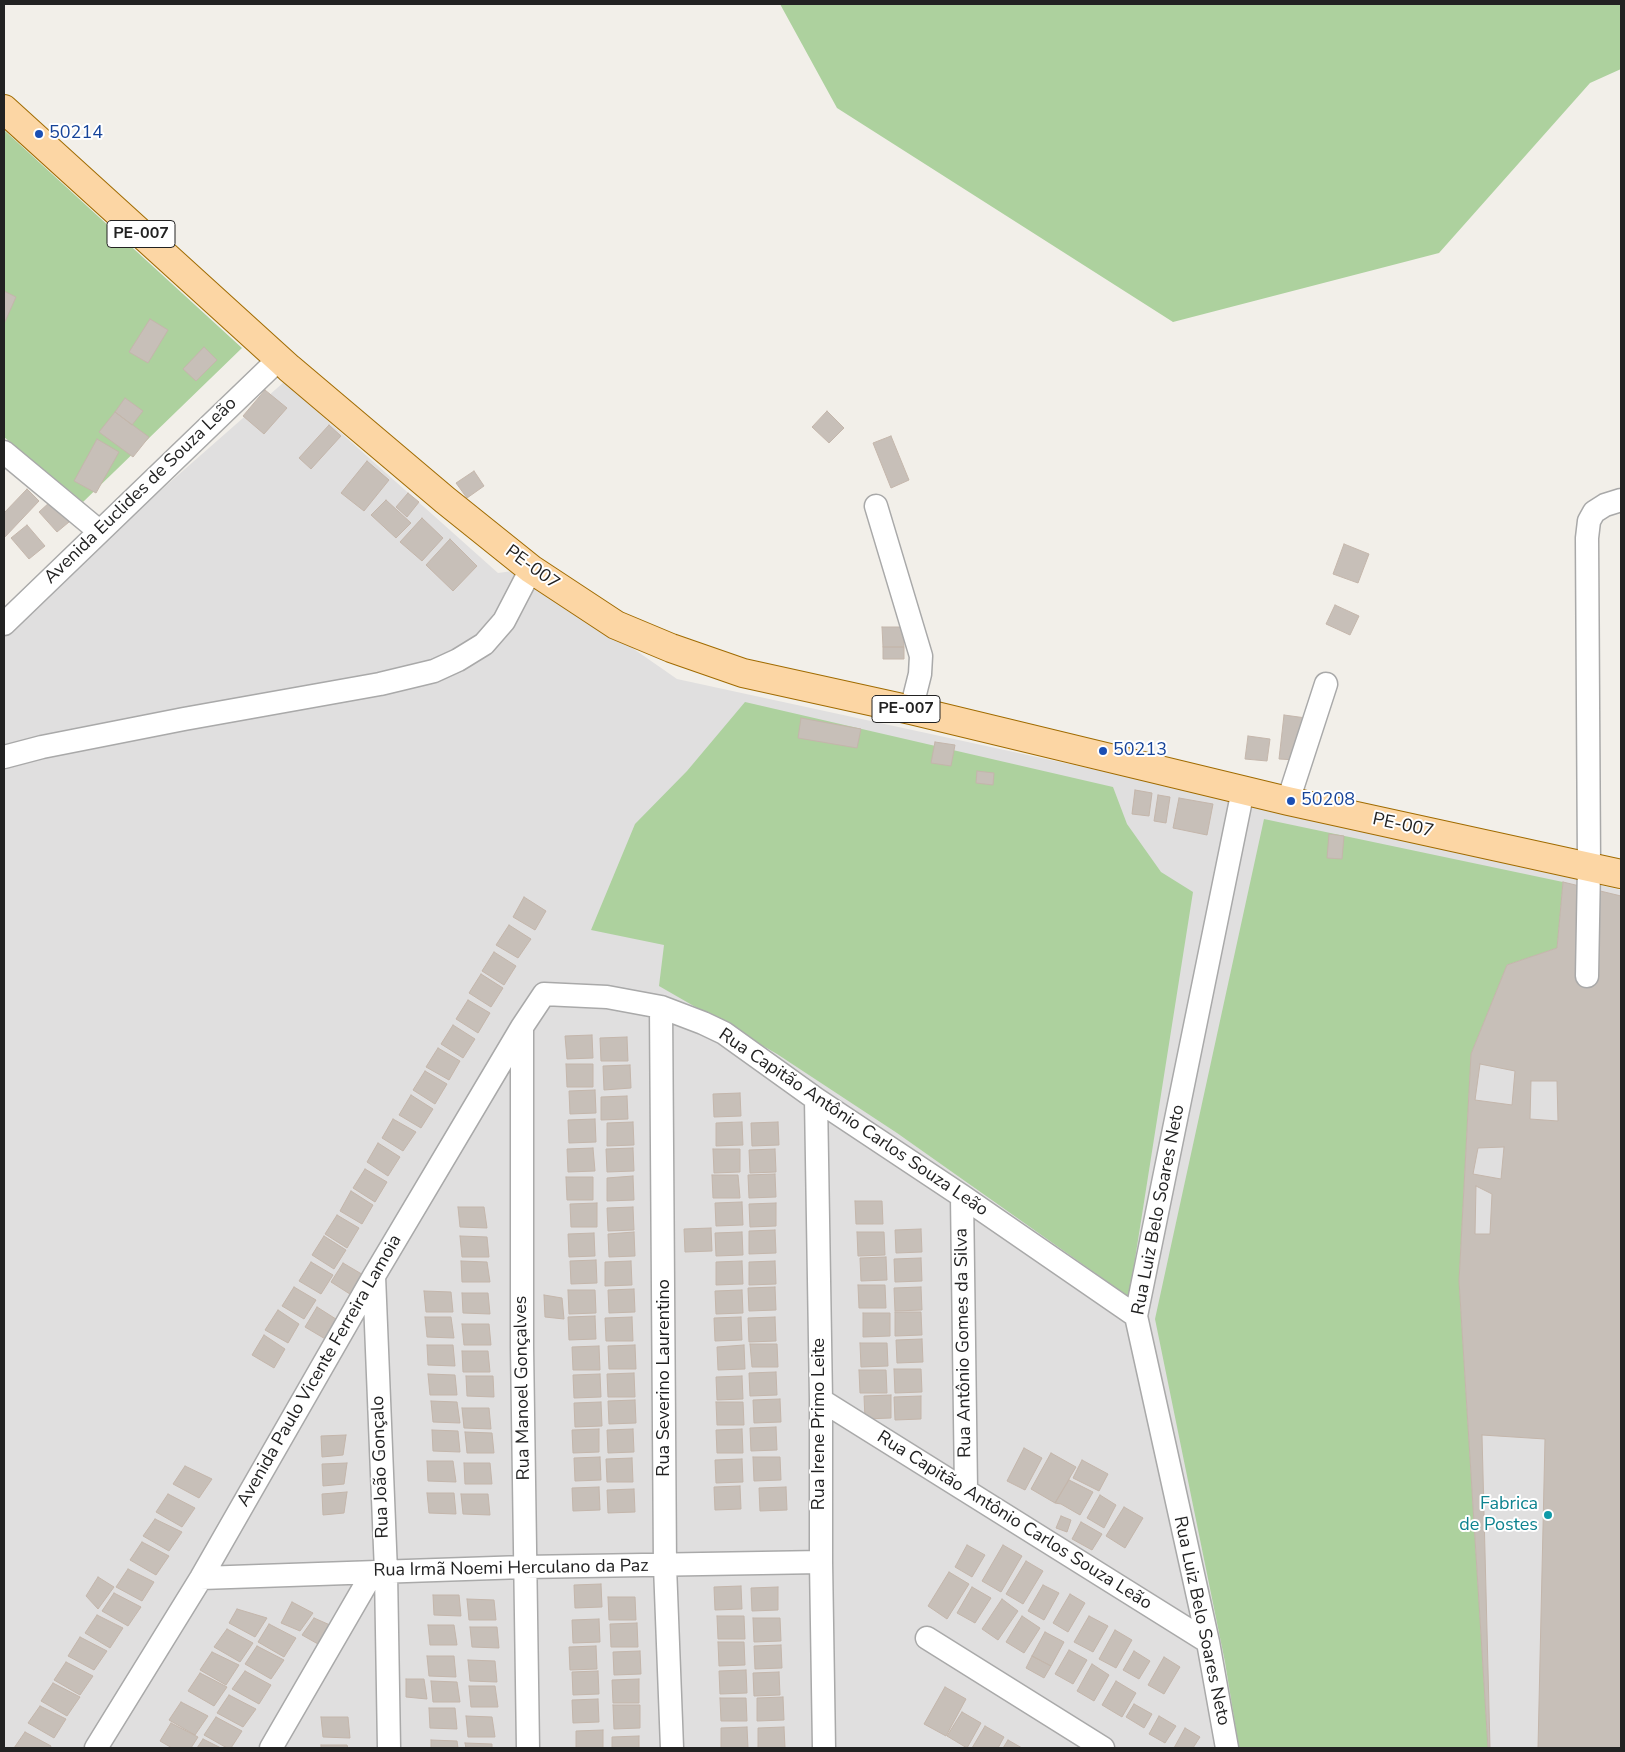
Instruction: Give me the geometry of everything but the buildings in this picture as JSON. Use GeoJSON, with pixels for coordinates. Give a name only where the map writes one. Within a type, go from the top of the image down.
{"type":"FeatureCollection","features":[{"type":"Feature","properties":{"kind":"main road","name":"PE-007"},"geometry":{"type":"LineString","coordinates":[[4,109],[278,359],[445,500],[531,569],[616,625],[671,648],[744,673],[911,710],[1288,801],[1621,874]]}},
{"type":"Feature","properties":{"kind":"street","name":"Avenida Euclides de Souza Leão"},"geometry":{"type":"LineString","coordinates":[[4,624],[278,359]]}},
{"type":"Feature","properties":{"kind":"street"},"geometry":{"type":"LineString","coordinates":[[4,452],[99,531]]}},
{"type":"Feature","properties":{"kind":"street"},"geometry":{"type":"LineString","coordinates":[[1587,976],[1589,866],[1587,538],[1589,521],[1594,512],[1605,505],[1621,500]]}},
{"type":"Feature","properties":{"kind":"street"},"geometry":{"type":"LineString","coordinates":[[876,506],[921,656],[920,674],[911,710]]}},
{"type":"Feature","properties":{"kind":"street"},"geometry":{"type":"LineString","coordinates":[[4,756],[184,719],[380,684],[434,671],[458,660],[484,644],[504,621],[531,569]]}},
{"type":"Feature","properties":{"kind":"street"},"geometry":{"type":"LineString","coordinates":[[1288,801],[1326,684]]}},
{"type":"Feature","properties":{"kind":"street","name":"Rua Luiz Belo Soares Neto"},"geometry":{"type":"LineString","coordinates":[[1227,1748],[1208,1642],[1136,1316],[1243,790]]}},
{"type":"Feature","properties":{"kind":"street","name":"Rua Capitão Antônio Carlos Souza Leão"},"geometry":{"type":"LineString","coordinates":[[544,994],[607,997],[661,1007],[724,1034],[816,1099],[962,1196],[1136,1316]]}},
{"type":"Feature","properties":{"kind":"street","name":"Avenida Paulo Vicente Ferreira Lamoia"},"geometry":{"type":"LineString","coordinates":[[96,1748],[201,1578],[374,1276],[522,1027],[544,994]]}},
{"type":"Feature","properties":{"kind":"street","name":"Rua Severino Laurentino"},"geometry":{"type":"LineString","coordinates":[[661,1007],[665,1566],[672,1748]]}},
{"type":"Feature","properties":{"kind":"street","name":"Rua Manoel Gonçalves"},"geometry":{"type":"LineString","coordinates":[[522,1027],[524,1567],[528,1748]]}},
{"type":"Feature","properties":{"kind":"street","name":"Rua Irene Primo Leite"},"geometry":{"type":"LineString","coordinates":[[816,1099],[824,1748]]}},
{"type":"Feature","properties":{"kind":"street","name":"Rua Antônio Gomes da Silva"},"geometry":{"type":"LineString","coordinates":[[962,1196],[966,1490]]}},
{"type":"Feature","properties":{"kind":"street","name":"Rua João Gonçalo"},"geometry":{"type":"LineString","coordinates":[[374,1276],[379,1572],[389,1748]]}},
{"type":"Feature","properties":{"kind":"street","name":"Rua Capitão Antônio Carlos Souza Leão"},"geometry":{"type":"LineString","coordinates":[[821,1400],[1208,1642]]}},
{"type":"Feature","properties":{"kind":"street","name":"Rua Irmã Noemi Herculano da Paz"},"geometry":{"type":"LineString","coordinates":[[201,1578],[524,1567],[821,1562]]}},
{"type":"Feature","properties":{"kind":"street"},"geometry":{"type":"LineString","coordinates":[[271,1748],[379,1572]]}},
{"type":"Feature","properties":{"kind":"street"},"geometry":{"type":"LineString","coordinates":[[927,1638],[1103,1748]]}},
{"type":"Feature","properties":{"kind":"shaded area"},"geometry":{"type":"Polygon","coordinates":[[[284,382],[498,573],[520,570],[677,679],[1286,811],[1621,890],[1621,1748],[4,1748],[4,628],[284,382]]]}},
{"type":"Feature","properties":{"kind":"green space"},"geometry":{"type":"Polygon","coordinates":[[[780,4],[1621,4],[1621,69],[1590,83],[1439,253],[1173,322],[837,108],[780,4]]]}},
{"type":"Feature","properties":{"kind":"green space"},"geometry":{"type":"Polygon","coordinates":[[[4,130],[242,348],[83,502],[4,437],[4,130]]]}},
{"type":"Feature","properties":{"kind":"green space"},"geometry":{"type":"Polygon","coordinates":[[[745,702],[1113,787],[1127,824],[1161,872],[1193,892],[1129,1297],[897,1133],[777,1054],[659,986],[664,945],[591,930],[635,824],[687,771],[745,702]]]}},
{"type":"Feature","properties":{"kind":"green space"},"geometry":{"type":"Polygon","coordinates":[[[1264,819],[1563,882],[1557,948],[1507,965],[1471,1054],[1459,1281],[1488,1748],[1239,1748],[1225,1662],[1155,1319],[1264,819]]]}},
{"type":"Feature","properties":{"kind":"place","name":"50214"},"geometry":{"type":"Point","coordinates":[39,134]}},
{"type":"Feature","properties":{"kind":"place","name":"50213"},"geometry":{"type":"Point","coordinates":[1103,751]}},
{"type":"Feature","properties":{"kind":"place","name":"50208"},"geometry":{"type":"Point","coordinates":[1291,801]}},
{"type":"Feature","properties":{"kind":"place","name":"Fabrica de Postes"},"geometry":{"type":"Point","coordinates":[1548,1515]}}]}
